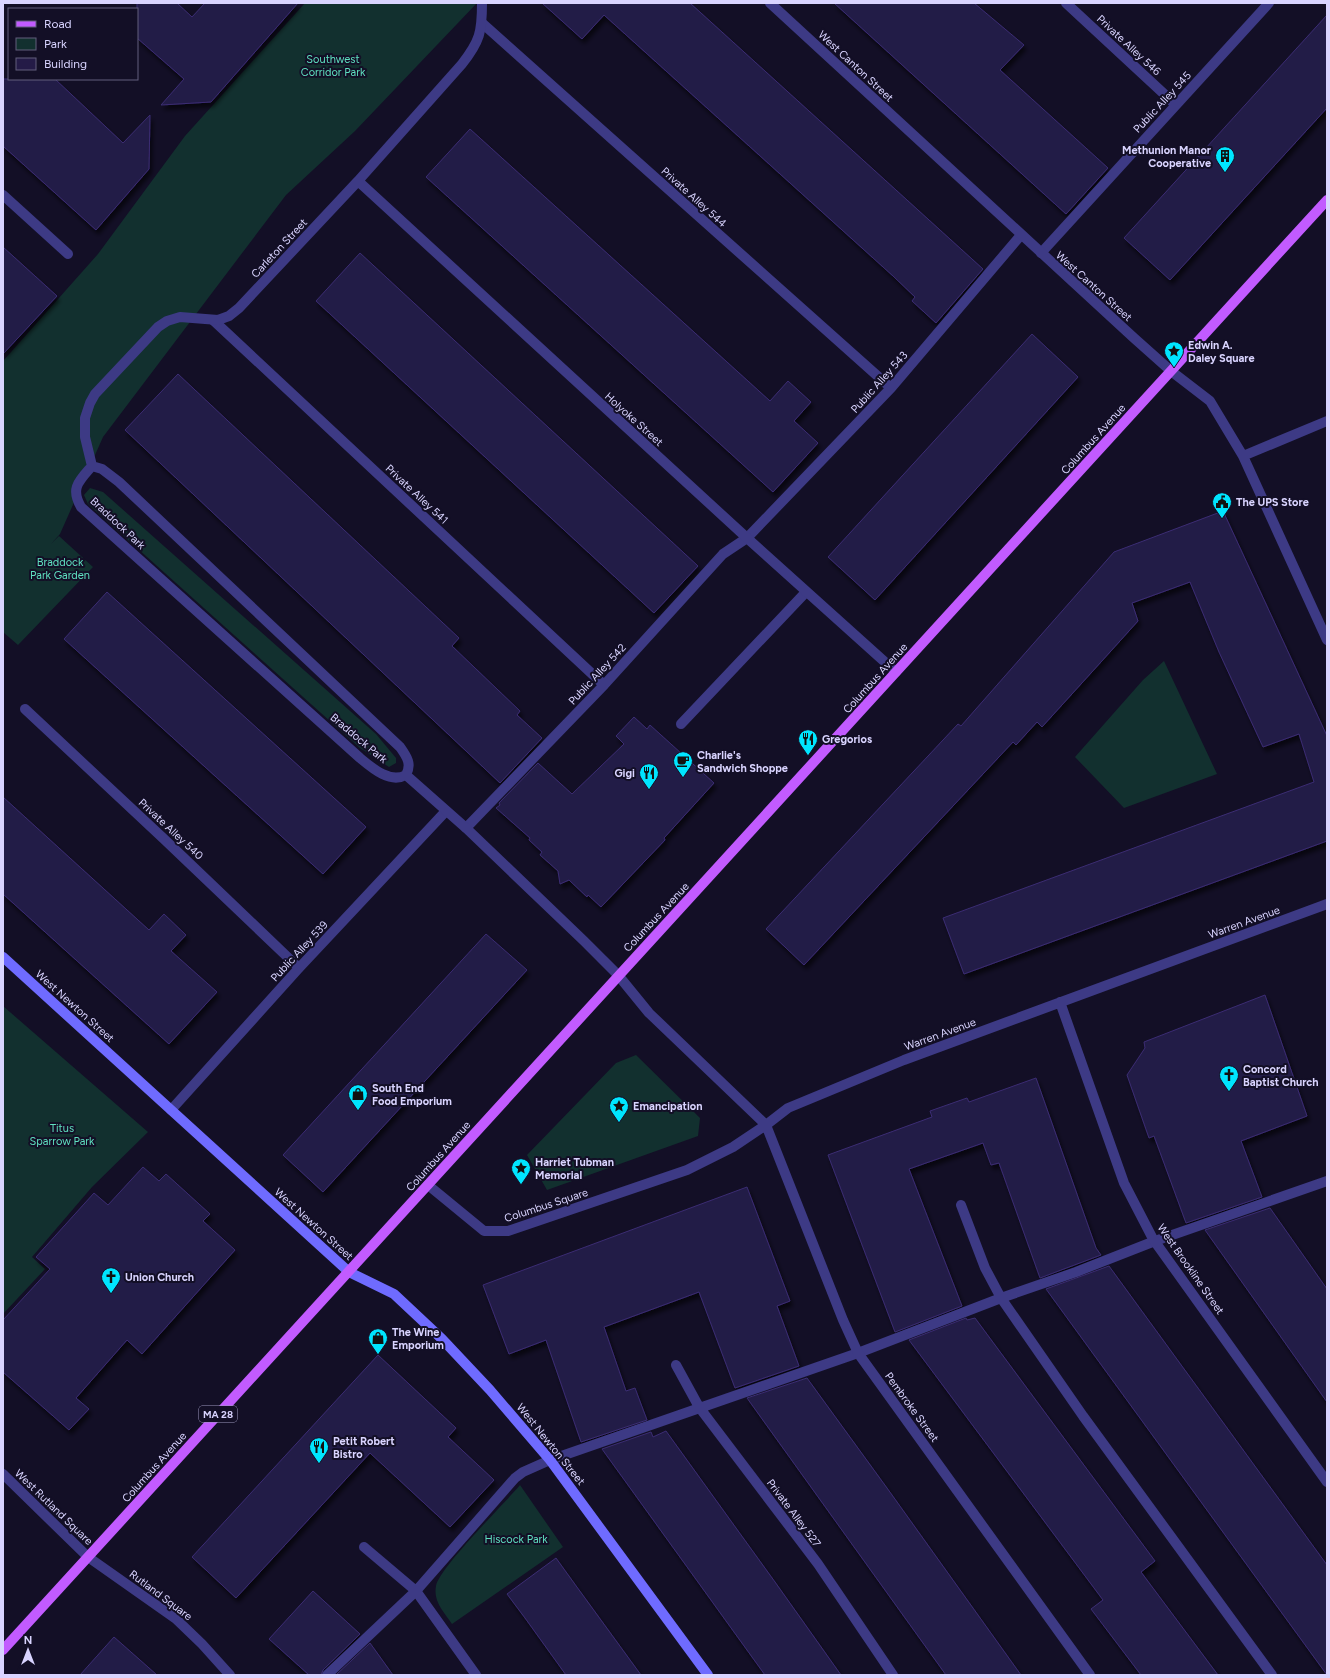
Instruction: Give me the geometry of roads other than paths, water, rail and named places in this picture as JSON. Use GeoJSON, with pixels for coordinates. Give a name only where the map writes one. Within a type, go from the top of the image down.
{"type":"FeatureCollection","features":[{"type":"Feature","properties":{"kind":"main road","name":"Columbus Avenue"},"geometry":{"type":"LineString","coordinates":[[3,1650],[1327,200]]}},
{"type":"Feature","properties":{"kind":"main road","name":"West Newton Street"},"geometry":{"type":"LineString","coordinates":[[3,957],[349,1272],[394,1294],[442,1339],[490,1390],[550,1460],[708,1675]]}},
{"type":"Feature","properties":{"kind":"street","name":"Carleton Street"},"geometry":{"type":"LineString","coordinates":[[92,466],[85,437],[85,423],[87,410],[95,394],[158,327],[166,321],[180,317],[213,320],[226,318],[239,308],[358,181],[462,64],[472,51],[481,32],[482,3]]}},
{"type":"Feature","properties":{"kind":"street","name":"West Canton Street"},"geometry":{"type":"LineString","coordinates":[[770,3],[1021,235],[1171,371],[1210,401],[1243,456],[1327,640]]}},
{"type":"Feature","properties":{"kind":"street","name":"Private Alley 546"},"geometry":{"type":"LineString","coordinates":[[1066,3],[1176,104]]}},
{"type":"Feature","properties":{"kind":"street","name":"Public Alley 545"},"geometry":{"type":"LineString","coordinates":[[1041,253],[1270,3]]}},
{"type":"Feature","properties":{"kind":"street","name":"Private Alley 544"},"geometry":{"type":"LineString","coordinates":[[482,23],[891,388]]}},
{"type":"Feature","properties":{"kind":"street","name":"Holyoke Street"},"geometry":{"type":"LineString","coordinates":[[358,181],[746,538],[896,672]]}},
{"type":"Feature","properties":{"kind":"street"},"geometry":{"type":"LineString","coordinates":[[3,195],[68,254]]}},
{"type":"Feature","properties":{"kind":"street","name":"Public Alley 543"},"geometry":{"type":"LineString","coordinates":[[746,538],[891,388],[1021,235]]}},
{"type":"Feature","properties":{"kind":"street","name":"Private Alley 541"},"geometry":{"type":"LineString","coordinates":[[213,320],[604,685]]}},
{"type":"Feature","properties":{"kind":"street"},"geometry":{"type":"LineString","coordinates":[[1243,456],[1327,421]]}},
{"type":"Feature","properties":{"kind":"street","name":"Braddock Park"},"geometry":{"type":"LineString","coordinates":[[92,466],[102,469],[119,482],[400,748],[409,763],[409,769],[406,775],[397,779],[391,778],[376,770],[360,758],[81,507],[76,498],[75,492],[77,484],[92,466]]}},
{"type":"Feature","properties":{"kind":"street","name":"Public Alley 542"},"geometry":{"type":"LineString","coordinates":[[466,828],[604,685],[723,554],[746,538]]}},
{"type":"Feature","properties":{"kind":"street"},"geometry":{"type":"LineString","coordinates":[[681,724],[806,592]]}},
{"type":"Feature","properties":{"kind":"street","name":"Private Alley 540"},"geometry":{"type":"LineString","coordinates":[[25,709],[159,834],[299,968]]}},
{"type":"Feature","properties":{"kind":"street"},"geometry":{"type":"LineString","coordinates":[[406,775],[466,828],[584,941],[618,975],[649,1013],[766,1125]]}},
{"type":"Feature","properties":{"kind":"street","name":"Public Alley 539"},"geometry":{"type":"LineString","coordinates":[[171,1110],[299,968],[446,811]]}},
{"type":"Feature","properties":{"kind":"street","name":"Warren Avenue"},"geometry":{"type":"LineString","coordinates":[[766,1125],[788,1108],[807,1099],[904,1060],[1327,904]]}},
{"type":"Feature","properties":{"kind":"street","name":"West Brookline Street"},"geometry":{"type":"LineString","coordinates":[[1060,1002],[1124,1183],[1155,1240],[1327,1482]]}},
{"type":"Feature","properties":{"kind":"street","name":"Columbus Square"},"geometry":{"type":"LineString","coordinates":[[428,1184],[484,1231],[508,1231],[687,1170],[733,1147],[766,1125]]}},
{"type":"Feature","properties":{"kind":"street","name":"Pembroke Street"},"geometry":{"type":"LineString","coordinates":[[766,1125],[843,1320],[858,1352],[1090,1675]]}},
{"type":"Feature","properties":{"kind":"street"},"geometry":{"type":"LineString","coordinates":[[327,1675],[416,1591],[515,1478],[523,1472],[550,1460],[858,1352],[1001,1298],[1076,1272],[1155,1240],[1327,1181]]}},
{"type":"Feature","properties":{"kind":"street"},"geometry":{"type":"LineString","coordinates":[[961,1205],[985,1268],[1001,1298],[1083,1416],[1272,1675]]}},
{"type":"Feature","properties":{"kind":"street","name":"Private Alley 527"},"geometry":{"type":"LineString","coordinates":[[676,1365],[699,1407],[818,1564],[893,1675]]}},
{"type":"Feature","properties":{"kind":"street","name":"West Rutland Square"},"geometry":{"type":"LineString","coordinates":[[3,1474],[88,1557]]}},
{"type":"Feature","properties":{"kind":"street"},"geometry":{"type":"LineString","coordinates":[[364,1547],[416,1591],[476,1675]]}},
{"type":"Feature","properties":{"kind":"street","name":"Rutland Square"},"geometry":{"type":"LineString","coordinates":[[88,1557],[176,1619],[202,1644],[230,1675]]}},
{"type":"Feature","properties":{"kind":"place","name":"Methunion Manor Cooperative"},"geometry":{"type":"Point","coordinates":[1225,173]}},
{"type":"Feature","properties":{"kind":"place","name":"Edwin A. Daley Square"},"geometry":{"type":"Point","coordinates":[1174,368]}},
{"type":"Feature","properties":{"kind":"place","name":"The UPS Store"},"geometry":{"type":"Point","coordinates":[1222,519]}},
{"type":"Feature","properties":{"kind":"place","name":"Gregorios"},"geometry":{"type":"Point","coordinates":[808,756]}},
{"type":"Feature","properties":{"kind":"place","name":"Charlie's Sandwich Shoppe"},"geometry":{"type":"Point","coordinates":[683,778]}},
{"type":"Feature","properties":{"kind":"place","name":"Gigi"},"geometry":{"type":"Point","coordinates":[649,790]}},
{"type":"Feature","properties":{"kind":"place","name":"Concord Baptist Church"},"geometry":{"type":"Point","coordinates":[1229,1092]}},
{"type":"Feature","properties":{"kind":"place","name":"South End Food Emporium"},"geometry":{"type":"Point","coordinates":[358,1111]}},
{"type":"Feature","properties":{"kind":"place","name":"Emancipation"},"geometry":{"type":"Point","coordinates":[619,1123]}},
{"type":"Feature","properties":{"kind":"place","name":"Harriet Tubman Memorial"},"geometry":{"type":"Point","coordinates":[521,1185]}},
{"type":"Feature","properties":{"kind":"place","name":"Union Church"},"geometry":{"type":"Point","coordinates":[111,1294]}},
{"type":"Feature","properties":{"kind":"place","name":"The Wine Emporium"},"geometry":{"type":"Point","coordinates":[378,1355]}},
{"type":"Feature","properties":{"kind":"place","name":"Petit Robert Bistro"},"geometry":{"type":"Point","coordinates":[319,1464]}},
{"type":"Feature","properties":{"kind":"park label","name":"Southwest Corridor Park"},"geometry":{"type":"Point","coordinates":[333,65]}},
{"type":"Feature","properties":{"kind":"park label","name":"Braddock Park Garden"},"geometry":{"type":"Point","coordinates":[60,568]}},
{"type":"Feature","properties":{"kind":"park label","name":"Titus Sparrow Park"},"geometry":{"type":"Point","coordinates":[62,1134]}},
{"type":"Feature","properties":{"kind":"park label","name":"Hiscock Park"},"geometry":{"type":"Point","coordinates":[516,1539]}}]}
